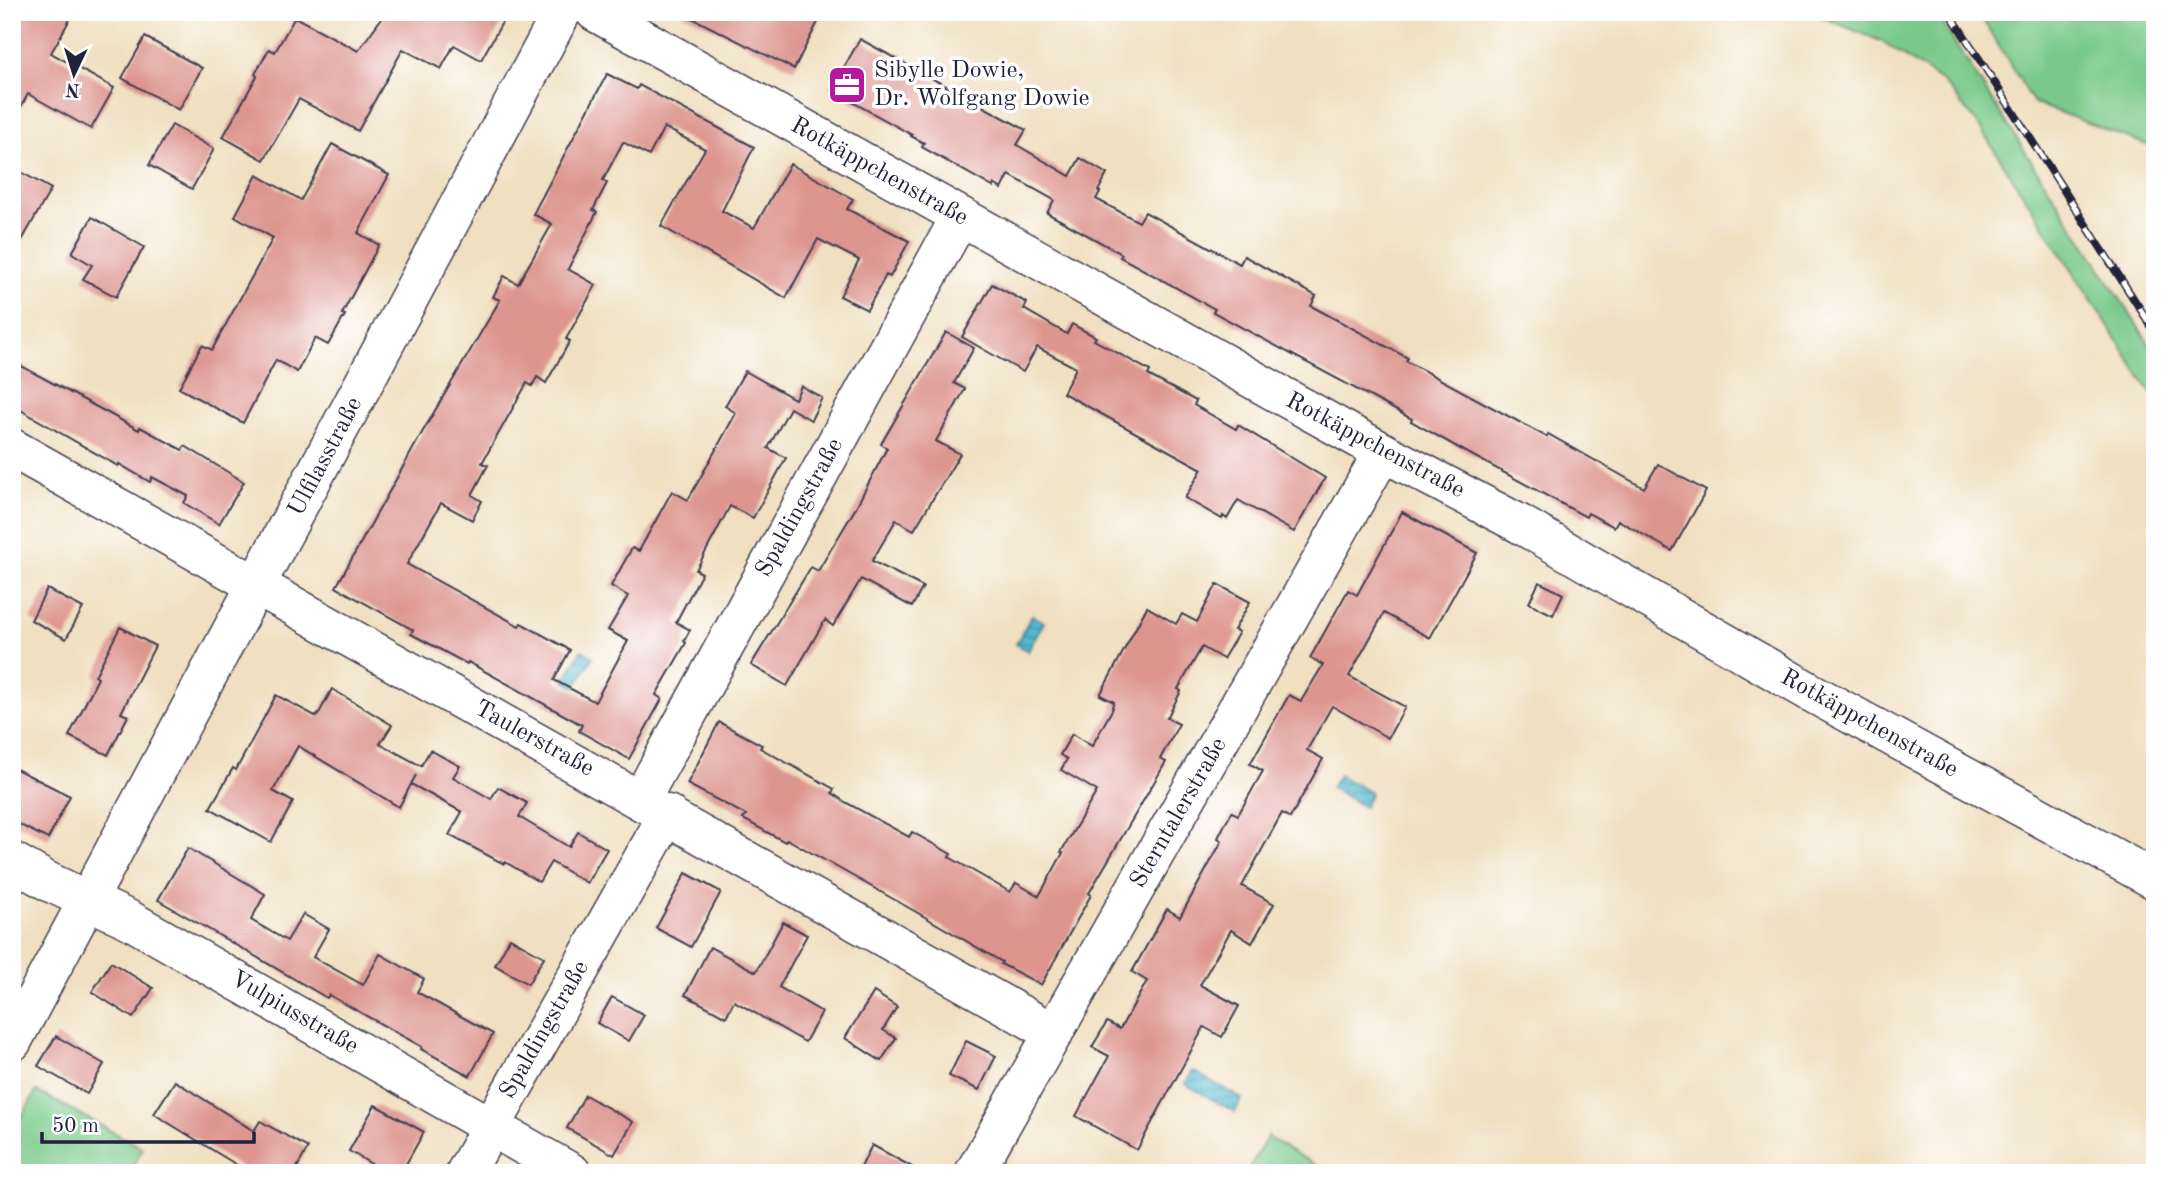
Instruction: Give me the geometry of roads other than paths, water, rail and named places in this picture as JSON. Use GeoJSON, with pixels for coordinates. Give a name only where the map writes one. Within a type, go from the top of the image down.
{"type":"FeatureCollection","features":[{"type":"Feature","properties":{"kind":"street","name":"Ulfilasstraße"},"geometry":{"type":"LineString","coordinates":[[12,1042],[562,12]]}},
{"type":"Feature","properties":{"kind":"street","name":"Rotkäppchenstraße"},"geometry":{"type":"LineString","coordinates":[[595,12],[1383,452],[1530,529],[1812,694],[2155,880]]}},
{"type":"Feature","properties":{"kind":"street","name":"Spaldingstraße"},"geometry":{"type":"LineString","coordinates":[[465,1173],[960,217]]}},
{"type":"Feature","properties":{"kind":"street","name":"Taulerstraße"},"geometry":{"type":"LineString","coordinates":[[12,448],[1054,1033]]}},
{"type":"Feature","properties":{"kind":"street","name":"Sterntalerstraße"},"geometry":{"type":"LineString","coordinates":[[974,1173],[1383,452]]}},
{"type":"Feature","properties":{"kind":"street","name":"Vulpiusstraße"},"geometry":{"type":"LineString","coordinates":[[12,861],[130,920],[572,1173]]}},
{"type":"Feature","properties":{"kind":"water"},"geometry":{"type":"Polygon","coordinates":[[[1032,615],[1044,622],[1028,651],[1016,644],[1032,615]]]}},
{"type":"Feature","properties":{"kind":"water"},"geometry":{"type":"Polygon","coordinates":[[[582,650],[593,657],[575,687],[564,681],[582,650]]]}},
{"type":"Feature","properties":{"kind":"water"},"geometry":{"type":"Polygon","coordinates":[[[1339,775],[1371,793],[1364,807],[1331,788],[1339,775]]]}},
{"type":"Feature","properties":{"kind":"water"},"geometry":{"type":"Polygon","coordinates":[[[1193,1071],[1242,1099],[1235,1112],[1185,1084],[1193,1071]]]}},
{"type":"Feature","properties":{"kind":"railway"},"geometry":{"type":"LineString","coordinates":[[1949,12],[2155,332]]}},
{"type":"Feature","properties":{"kind":"place","name":"Sibylle Dowie, Dr. Wolfgang Dowie"},"geometry":{"type":"Point","coordinates":[847,85]}}]}
